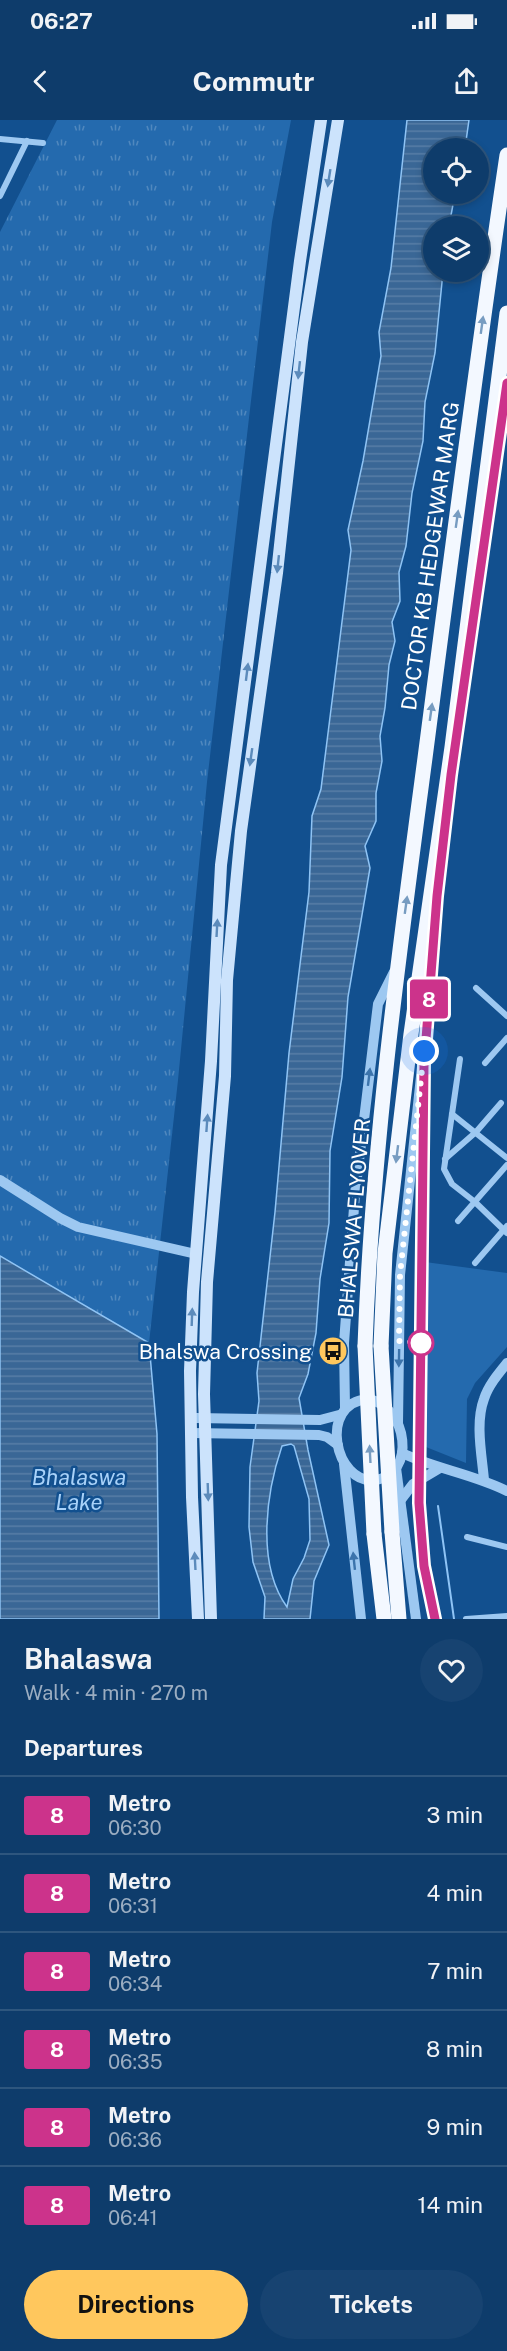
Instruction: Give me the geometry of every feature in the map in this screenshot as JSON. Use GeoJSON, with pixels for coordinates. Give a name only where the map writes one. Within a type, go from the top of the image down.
{"type":"FeatureCollection","features":[{"type":"Feature","properties":{"kind":"highway","name":"DOCTOR KB HEDGEWAR MARG"},"geometry":{"type":"LineString","coordinates":[[398,963],[480,337],[507,155]]}},
{"type":"Feature","properties":{"kind":"highway","name":"DOCTOR KB HEDGEWAR MARG"},"geometry":{"type":"LineString","coordinates":[[419,966],[452,747],[507,313]]}},
{"type":"Feature","properties":{"kind":"highway","name":"BHALSWA FLYOVER"},"geometry":{"type":"LineString","coordinates":[[384,1619],[374,1534],[365,1346],[369,1252],[398,963]]}},
{"type":"Feature","properties":{"kind":"highway","name":"BHALSWA FLYOVER"},"geometry":{"type":"LineString","coordinates":[[399,1619],[381,1346],[385,1253],[419,966]]}},
{"type":"Feature","properties":{"kind":"main road"},"geometry":{"type":"LineString","coordinates":[[198,1619],[190,1360],[209,1091],[220,876],[300,261],[321,120]]}},
{"type":"Feature","properties":{"kind":"main road"},"geometry":{"type":"LineString","coordinates":[[211,1619],[205,1418],[207,1282],[224,1092],[227,980],[240,831],[277,573],[302,342],[338,120]]}},
{"type":"Feature","properties":{"kind":"main road"},"geometry":{"type":"LineString","coordinates":[[209,1091],[224,1092]]}},
{"type":"Feature","properties":{"kind":"street"},"geometry":{"type":"LineString","coordinates":[[0,139],[43,143]]}},
{"type":"Feature","properties":{"kind":"street"},"geometry":{"type":"LineString","coordinates":[[0,196],[27,141]]}},
{"type":"Feature","properties":{"kind":"street"},"geometry":{"type":"LineString","coordinates":[[396,1468],[383,1478],[368,1480],[353,1474],[344,1461],[338,1445],[355,1194],[378,1004],[398,963]]}},
{"type":"Feature","properties":{"kind":"street"},"geometry":{"type":"LineString","coordinates":[[416,1619],[396,1468],[402,1452],[398,1423],[400,1275],[426,1029],[419,966]]}},
{"type":"Feature","properties":{"kind":"street"},"geometry":{"type":"LineString","coordinates":[[476,988],[507,1016]]}},
{"type":"Feature","properties":{"kind":"street"},"geometry":{"type":"LineString","coordinates":[[485,1063],[507,1038]]}},
{"type":"Feature","properties":{"kind":"street"},"geometry":{"type":"LineString","coordinates":[[460,1059],[444,1168],[452,1184],[506,1230],[475,1263]]}},
{"type":"Feature","properties":{"kind":"street"},"geometry":{"type":"LineString","coordinates":[[445,1159],[476,1132],[501,1102]]}},
{"type":"Feature","properties":{"kind":"street"},"geometry":{"type":"LineString","coordinates":[[452,1114],[507,1158]]}},
{"type":"Feature","properties":{"kind":"street"},"geometry":{"type":"LineString","coordinates":[[458,1221],[507,1165]]}},
{"type":"Feature","properties":{"kind":"street"},"geometry":{"type":"LineString","coordinates":[[0,1180],[78,1227],[196,1254]]}},
{"type":"Feature","properties":{"kind":"street"},"geometry":{"type":"LineString","coordinates":[[484,1480],[480,1422],[483,1400],[495,1378],[507,1363]]}},
{"type":"Feature","properties":{"kind":"street"},"geometry":{"type":"LineString","coordinates":[[191,1418],[320,1420],[342,1412],[360,1400],[376,1401],[390,1410],[398,1423]]}},
{"type":"Feature","properties":{"kind":"street"},"geometry":{"type":"LineString","coordinates":[[191,1433],[319,1435],[327,1437],[338,1445]]}},
{"type":"Feature","properties":{"kind":"street"},"geometry":{"type":"LineString","coordinates":[[402,1452],[440,1468],[484,1480],[507,1491]]}},
{"type":"Feature","properties":{"kind":"street"},"geometry":{"type":"LineString","coordinates":[[344,1461],[361,1619]]}},
{"type":"Feature","properties":{"kind":"street"},"geometry":{"type":"LineString","coordinates":[[400,1502],[413,1484],[440,1468]]}},
{"type":"Feature","properties":{"kind":"street"},"geometry":{"type":"LineString","coordinates":[[467,1537],[507,1547]]}},
{"type":"Feature","properties":{"kind":"street"},"geometry":{"type":"LineString","coordinates":[[466,1619],[507,1616]]}},
{"type":"Feature","properties":{"kind":"green space"},"geometry":{"type":"Polygon","coordinates":[[[57,120],[291,120],[272,222],[250,409],[207,782],[149,1343],[0,1256],[0,232],[57,120]]]}},
{"type":"Feature","properties":{"kind":"green space"},"geometry":{"type":"Polygon","coordinates":[[[425,1262],[507,1273],[507,1347],[475,1383],[467,1399],[466,1463],[416,1443],[425,1262]]]}},
{"type":"Feature","properties":{"kind":"water"},"geometry":{"type":"Polygon","coordinates":[[[407,120],[469,120],[466,138],[423,138],[423,204],[453,204],[451,216],[423,216],[423,282],[442,282],[435,353],[425,402],[423,441],[412,493],[406,546],[399,572],[400,601],[392,622],[395,641],[389,665],[380,736],[382,761],[376,793],[376,821],[365,846],[370,868],[348,997],[342,1077],[330,1151],[329,1223],[320,1279],[316,1333],[308,1374],[299,1398],[329,1545],[314,1581],[310,1619],[264,1619],[265,1597],[253,1562],[249,1527],[250,1467],[259,1401],[257,1373],[275,1212],[289,1053],[309,892],[312,816],[321,789],[351,550],[348,530],[363,461],[381,356],[379,332],[391,268],[407,120]],[[291,1444],[282,1446],[268,1506],[267,1528],[271,1570],[277,1590],[287,1607],[293,1579],[310,1540],[309,1499],[294,1446],[291,1444]]]}},
{"type":"Feature","properties":{"kind":"water","name":"Bhalaswa Lake"},"geometry":{"type":"Polygon","coordinates":[[[0,1256],[149,1343],[157,1434],[159,1619],[0,1619],[0,1256]]]}},
{"type":"Feature","properties":{"kind":"waterway"},"geometry":{"type":"LineString","coordinates":[[438,1506],[454,1619]]}},
{"type":"Feature","properties":{"kind":"railway"},"geometry":{"type":"LineString","coordinates":[[435,1619],[424,1566],[419,1503],[424,1064],[437,896],[451,775],[507,383]]}},
{"type":"Feature","properties":{"kind":"metro line","name":"8"},"geometry":{"type":"LineString","coordinates":[[435,1619],[424,1566],[419,1503],[424,1065],[437,896],[451,775],[507,383]]}},
{"type":"Feature","properties":{"kind":"place","name":"Bhalswa Crossing"},"geometry":{"type":"Point","coordinates":[333,1351]}},
{"type":"Feature","properties":{"kind":"route"},"geometry":{"type":"LineString","coordinates":[[421,1343],[399,1341],[400,1275],[424,1051]]}}]}
